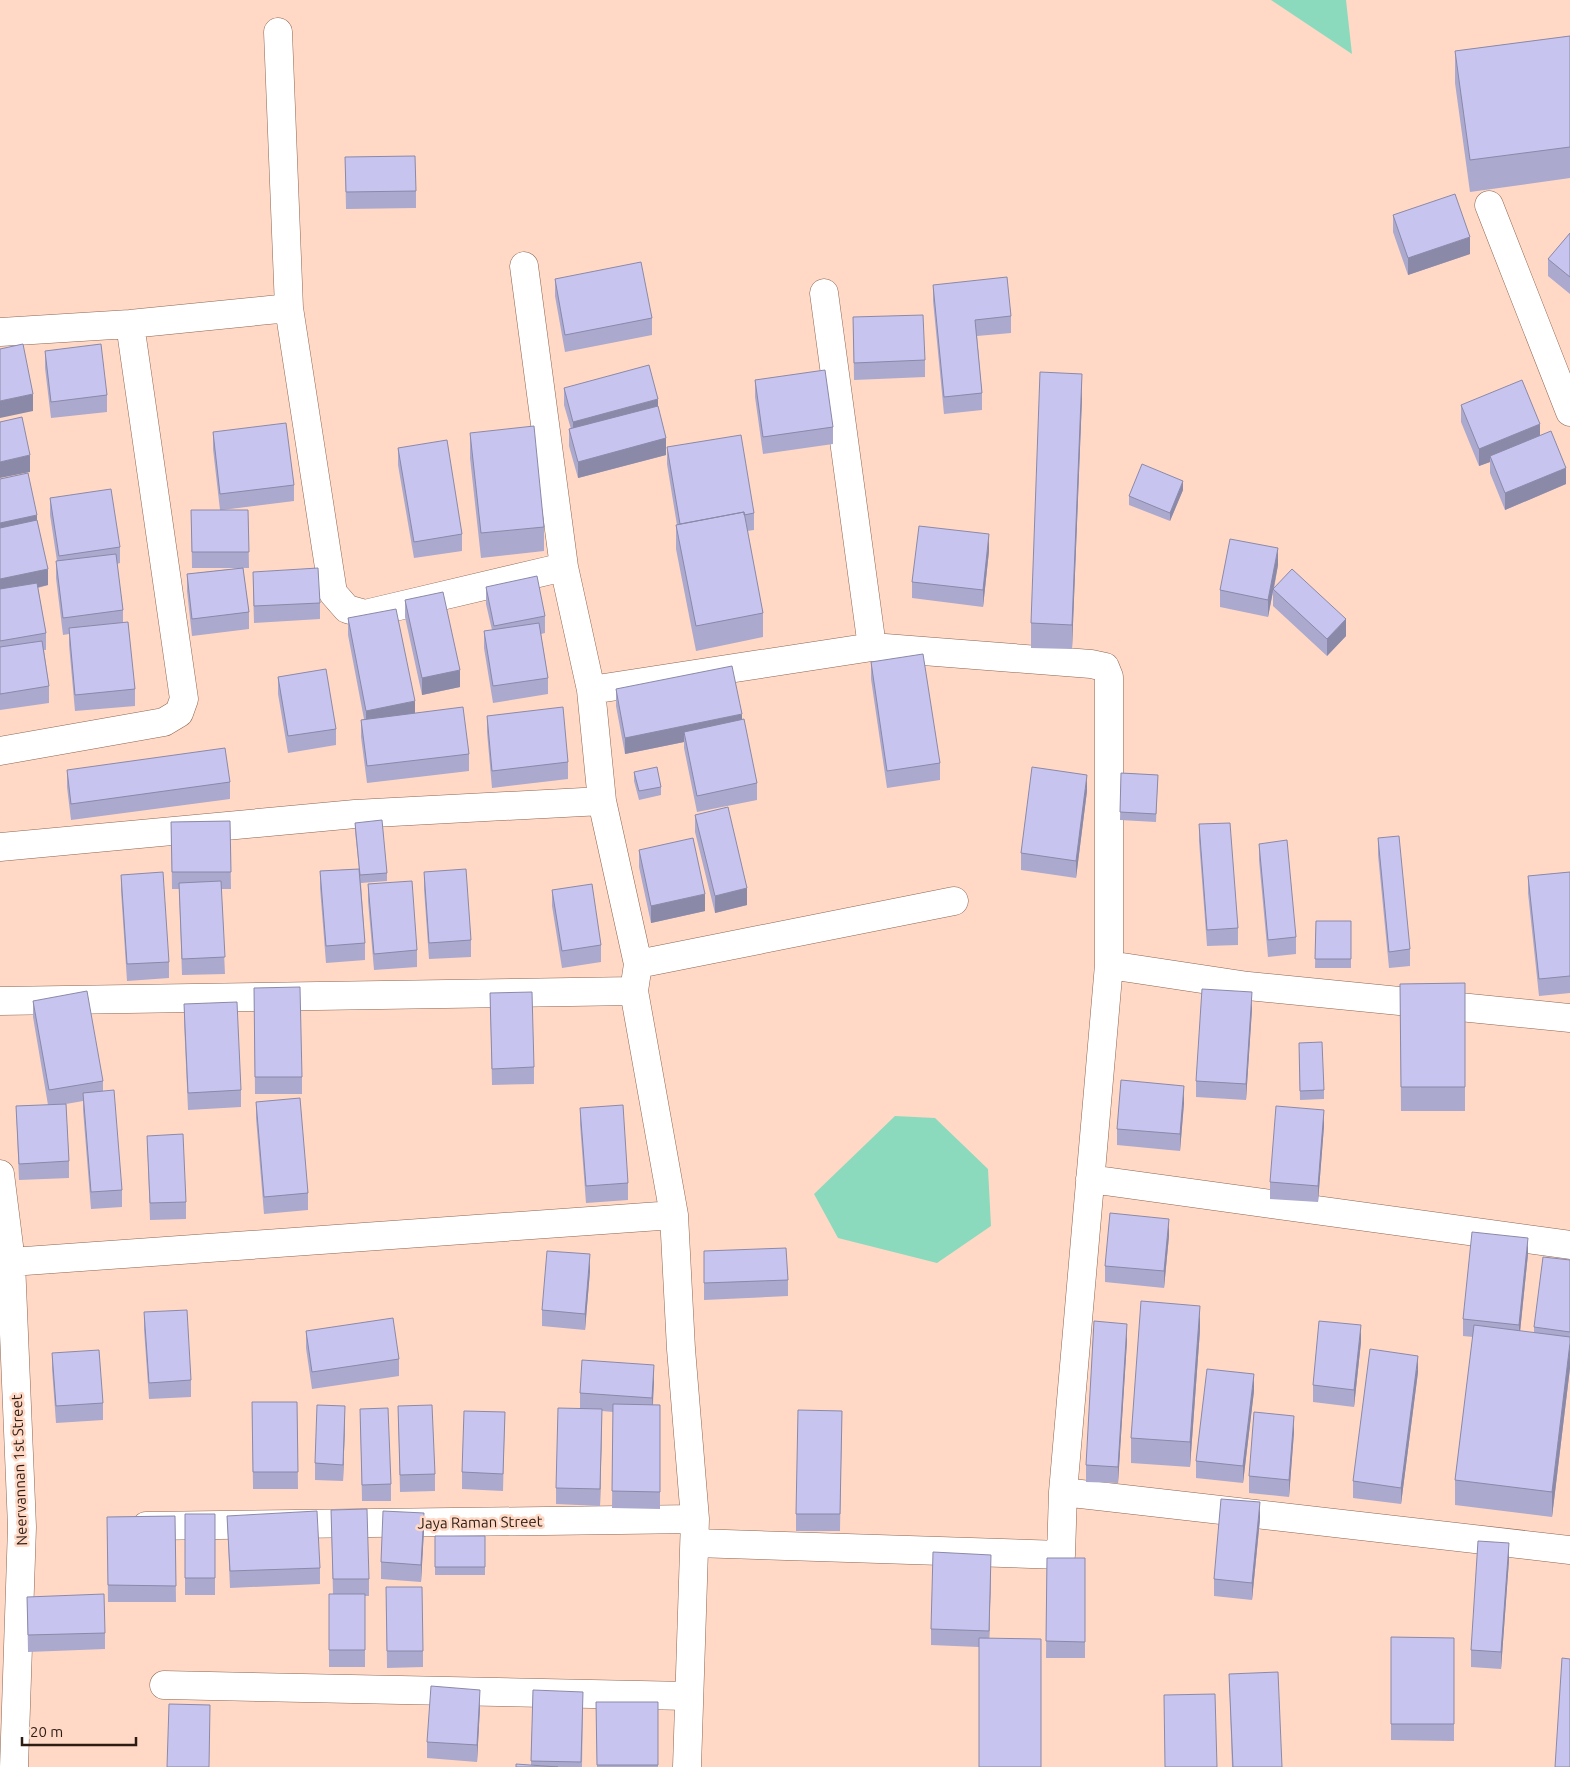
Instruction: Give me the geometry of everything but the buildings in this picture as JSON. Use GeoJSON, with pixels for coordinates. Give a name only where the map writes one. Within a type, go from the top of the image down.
{"type":"FeatureCollection","features":[{"type":"Feature","properties":{"kind":"street"},"geometry":{"type":"LineString","coordinates":[[278,32],[289,308],[333,593],[347,609],[366,614],[564,567]]}},
{"type":"Feature","properties":{"kind":"street"},"geometry":{"type":"LineString","coordinates":[[1489,205],[1570,412]]}},
{"type":"Feature","properties":{"kind":"street"},"geometry":{"type":"LineString","coordinates":[[524,266],[564,567],[591,690],[602,801],[638,964],[634,991],[674,1215],[681,1350],[695,1531],[687,1767]]}},
{"type":"Feature","properties":{"kind":"street"},"geometry":{"type":"LineString","coordinates":[[824,293],[872,647]]}},
{"type":"Feature","properties":{"kind":"street"},"geometry":{"type":"LineString","coordinates":[[0,332],[130,324],[289,308]]}},
{"type":"Feature","properties":{"kind":"street"},"geometry":{"type":"LineString","coordinates":[[0,751],[164,722],[179,713],[184,699],[130,324]]}},
{"type":"Feature","properties":{"kind":"street"},"geometry":{"type":"LineString","coordinates":[[591,690],[872,647],[1091,664],[1105,667],[1109,677],[1109,965],[1064,1492],[1570,1550]]}},
{"type":"Feature","properties":{"kind":"street"},"geometry":{"type":"LineString","coordinates":[[0,847],[355,814],[602,801]]}},
{"type":"Feature","properties":{"kind":"street"},"geometry":{"type":"LineString","coordinates":[[638,964],[954,901]]}},
{"type":"Feature","properties":{"kind":"street"},"geometry":{"type":"LineString","coordinates":[[1109,965],[1248,986],[1570,1018]]}},
{"type":"Feature","properties":{"kind":"street"},"geometry":{"type":"LineString","coordinates":[[0,1002],[634,991]]}},
{"type":"Feature","properties":{"kind":"street","name":"Neervannan 1st Street"},"geometry":{"type":"LineString","coordinates":[[0,1174],[11,1262],[22,1528],[14,1767]]}},
{"type":"Feature","properties":{"kind":"street"},"geometry":{"type":"LineString","coordinates":[[1090,1179],[1570,1245]]}},
{"type":"Feature","properties":{"kind":"street"},"geometry":{"type":"LineString","coordinates":[[11,1262],[674,1215]]}},
{"type":"Feature","properties":{"kind":"street","name":"Jaya Raman Street"},"geometry":{"type":"LineString","coordinates":[[146,1526],[695,1531],[1061,1555],[1064,1492]]}},
{"type":"Feature","properties":{"kind":"street"},"geometry":{"type":"LineString","coordinates":[[164,1685],[688,1696]]}},
{"type":"Feature","properties":{"kind":"shaded area"},"geometry":{"type":"Polygon","coordinates":[[[1271,0],[1346,0],[1352,54],[1271,0]]]}},
{"type":"Feature","properties":{"kind":"shaded area"},"geometry":{"type":"Polygon","coordinates":[[[895,1116],[935,1118],[988,1169],[991,1226],[937,1263],[838,1238],[814,1194],[895,1116]]]}}]}
